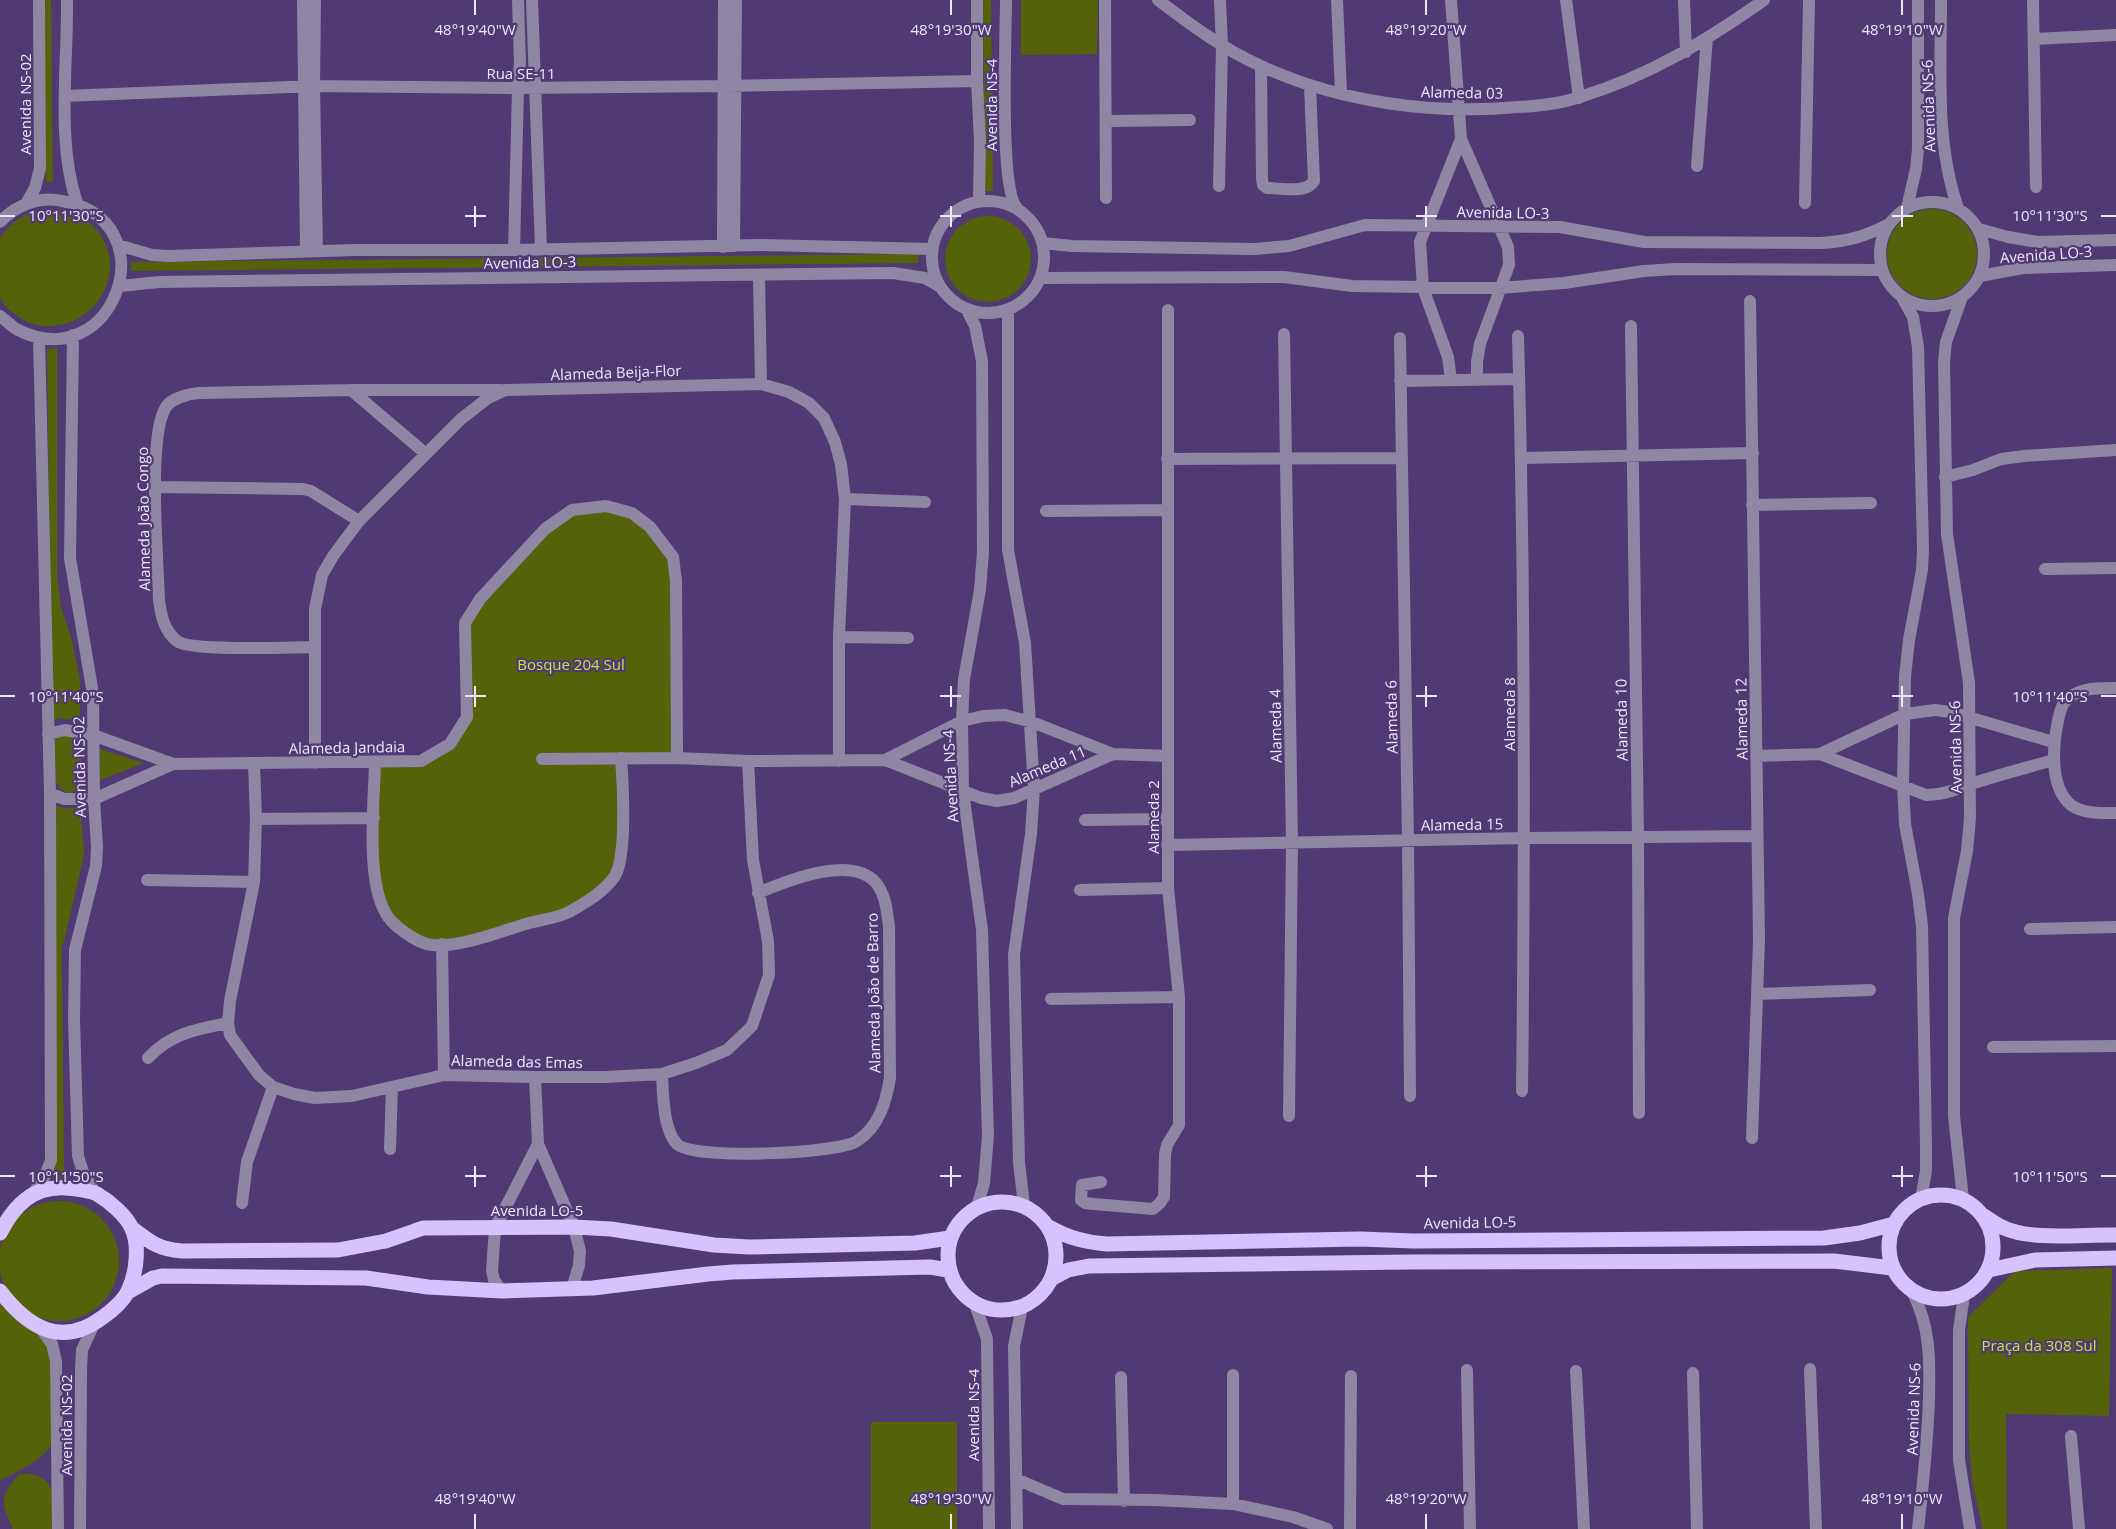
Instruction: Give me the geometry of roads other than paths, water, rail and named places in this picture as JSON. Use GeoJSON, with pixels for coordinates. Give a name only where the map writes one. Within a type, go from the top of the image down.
{"type":"FeatureCollection","features":[{"type":"Feature","properties":{"kind":"main road"},"geometry":{"type":"LineString","coordinates":[[0,1233],[9,1215],[34,1192],[64,1188],[95,1192]]}},
{"type":"Feature","properties":{"kind":"main road","name":"Avenida LO-5"},"geometry":{"type":"LineString","coordinates":[[95,1192],[122,1214],[133,1229],[154,1245],[166,1250],[182,1251],[338,1250],[386,1241],[423,1228],[574,1227],[621,1230],[714,1245],[749,1247],[922,1243],[950,1238]]}},
{"type":"Feature","properties":{"kind":"main road"},"geometry":{"type":"LineString","coordinates":[[1984,1216],[1992,1233],[1994,1252],[1989,1270],[1982,1280],[1964,1295],[1947,1300],[1930,1299],[1914,1293],[1901,1282],[1892,1268],[1888,1246],[1894,1224],[1905,1209],[1921,1198],[1949,1195],[1963,1199],[2005,1229],[2020,1233],[2039,1235],[2116,1234]]}},
{"type":"Feature","properties":{"kind":"main road"},"geometry":{"type":"LineString","coordinates":[[1001,1201],[1024,1206],[1036,1213],[1049,1227],[1055,1244],[1057,1261],[1053,1278],[1040,1295],[1022,1307],[998,1311],[975,1304],[967,1299],[956,1286],[948,1270],[947,1254],[950,1238],[961,1220],[977,1207],[1001,1201]]}},
{"type":"Feature","properties":{"kind":"main road","name":"Avenida LO-5"},"geometry":{"type":"LineString","coordinates":[[1049,1227],[1067,1238],[1084,1242],[1119,1244],[1360,1239],[1824,1238],[1860,1233],[1894,1224]]}},
{"type":"Feature","properties":{"kind":"main road"},"geometry":{"type":"LineString","coordinates":[[128,1292],[137,1262],[133,1229]]}},
{"type":"Feature","properties":{"kind":"main road"},"geometry":{"type":"LineString","coordinates":[[1989,1270],[2035,1260],[2116,1258]]}},
{"type":"Feature","properties":{"kind":"main road"},"geometry":{"type":"LineString","coordinates":[[1053,1278],[1068,1270],[1089,1266],[1410,1262],[1834,1261],[1892,1268]]}},
{"type":"Feature","properties":{"kind":"main road"},"geometry":{"type":"LineString","coordinates":[[0,1291],[21,1314],[42,1330],[74,1332],[94,1324],[128,1292],[153,1278],[186,1275],[366,1278],[428,1287],[502,1291],[572,1289],[733,1272],[930,1267],[948,1270]]}},
{"type":"Feature","properties":{"kind":"street","name":"Avenida NS-02"},"geometry":{"type":"LineString","coordinates":[[26,204],[35,188],[40,168],[39,0]]}},
{"type":"Feature","properties":{"kind":"street"},"geometry":{"type":"LineString","coordinates":[[68,0],[66,96],[68,166],[77,203]]}},
{"type":"Feature","properties":{"kind":"street"},"geometry":{"type":"LineString","coordinates":[[303,0],[309,86],[312,251]]}},
{"type":"Feature","properties":{"kind":"street"},"geometry":{"type":"LineString","coordinates":[[309,86],[315,0]]}},
{"type":"Feature","properties":{"kind":"street"},"geometry":{"type":"LineString","coordinates":[[514,250],[520,63],[518,0]]}},
{"type":"Feature","properties":{"kind":"street"},"geometry":{"type":"LineString","coordinates":[[532,0],[541,249]]}},
{"type":"Feature","properties":{"kind":"street"},"geometry":{"type":"LineString","coordinates":[[724,0],[730,86]]}},
{"type":"Feature","properties":{"kind":"street"},"geometry":{"type":"LineString","coordinates":[[728,247],[730,86],[736,0]]}},
{"type":"Feature","properties":{"kind":"street","name":"Avenida NS-4"},"geometry":{"type":"LineString","coordinates":[[977,0],[979,201]]}},
{"type":"Feature","properties":{"kind":"street","name":"Avenida NS-4"},"geometry":{"type":"LineString","coordinates":[[1006,0],[1006,156],[1010,195],[1012,204],[1017,208]]}},
{"type":"Feature","properties":{"kind":"street"},"geometry":{"type":"LineString","coordinates":[[1105,0],[1106,198]]}},
{"type":"Feature","properties":{"kind":"street","name":"Alameda 03"},"geometry":{"type":"LineString","coordinates":[[1158,0],[1222,46],[1261,67],[1310,86],[1405,106],[1460,110],[1543,105],[1579,98],[1639,76],[1686,52],[1764,0]]}},
{"type":"Feature","properties":{"kind":"street"},"geometry":{"type":"LineString","coordinates":[[1219,186],[1222,46],[1220,0]]}},
{"type":"Feature","properties":{"kind":"street"},"geometry":{"type":"LineString","coordinates":[[1336,0],[1341,93]]}},
{"type":"Feature","properties":{"kind":"street"},"geometry":{"type":"LineString","coordinates":[[1451,0],[1461,139],[1508,247],[1509,265],[1480,344],[1477,380]]}},
{"type":"Feature","properties":{"kind":"street"},"geometry":{"type":"LineString","coordinates":[[1566,0],[1579,98]]}},
{"type":"Feature","properties":{"kind":"street"},"geometry":{"type":"LineString","coordinates":[[1684,0],[1686,52]]}},
{"type":"Feature","properties":{"kind":"street"},"geometry":{"type":"LineString","coordinates":[[1805,203],[1809,0]]}},
{"type":"Feature","properties":{"kind":"street","name":"Avenida NS-6"},"geometry":{"type":"LineString","coordinates":[[1907,208],[1918,149],[1918,0]]}},
{"type":"Feature","properties":{"kind":"street","name":"Avenida NS-6"},"geometry":{"type":"LineString","coordinates":[[1941,0],[1943,140],[1950,186],[1958,208]]}},
{"type":"Feature","properties":{"kind":"street"},"geometry":{"type":"LineString","coordinates":[[2033,0],[2036,187]]}},
{"type":"Feature","properties":{"kind":"street"},"geometry":{"type":"LineString","coordinates":[[2034,39],[2116,35]]}},
{"type":"Feature","properties":{"kind":"street"},"geometry":{"type":"LineString","coordinates":[[1697,166],[1707,38]]}},
{"type":"Feature","properties":{"kind":"street"},"geometry":{"type":"LineString","coordinates":[[1261,67],[1262,179],[1263,185],[1267,188],[1305,189],[1314,181],[1310,86]]}},
{"type":"Feature","properties":{"kind":"street","name":"Rua SE-11"},"geometry":{"type":"LineString","coordinates":[[66,96],[309,86],[535,88],[978,81]]}},
{"type":"Feature","properties":{"kind":"street"},"geometry":{"type":"LineString","coordinates":[[1106,122],[1190,120]]}},
{"type":"Feature","properties":{"kind":"street"},"geometry":{"type":"LineString","coordinates":[[1451,380],[1448,357],[1423,288],[1420,242],[1461,139]]}},
{"type":"Feature","properties":{"kind":"street"},"geometry":{"type":"LineString","coordinates":[[0,222],[9,213],[26,204],[51,199],[77,203],[95,213],[108,227],[118,244],[122,265],[120,286],[111,308],[94,325],[73,335],[56,339],[39,338],[17,329],[0,316]]}},
{"type":"Feature","properties":{"kind":"street"},"geometry":{"type":"LineString","coordinates":[[979,201],[999,202],[1017,208],[1026,215],[1039,232],[1043,243],[1045,260],[1041,278],[1032,293],[1019,305],[984,314],[967,310],[951,300],[939,285],[932,268],[932,249],[937,233],[947,218],[961,208],[979,201]]}},
{"type":"Feature","properties":{"kind":"street"},"geometry":{"type":"LineString","coordinates":[[1902,297],[1922,305],[1943,305],[1962,297],[1980,276],[1985,253],[1978,229],[1958,208],[1942,202],[1924,202],[1907,208],[1889,224],[1882,239],[1879,255],[1882,270],[1890,285],[1902,297],[1913,318],[1918,347],[1922,570],[1908,653],[1903,785],[1905,824],[1922,926],[1926,1171],[1921,1198]]}},
{"type":"Feature","properties":{"kind":"street","name":"Avenida LO-3"},"geometry":{"type":"LineString","coordinates":[[1043,243],[1072,246],[1254,249],[1289,246],[1365,225],[1560,227],[1644,242],[1821,243],[1848,241],[1865,236],[1889,224]]}},
{"type":"Feature","properties":{"kind":"street","name":"Avenida LO-3"},"geometry":{"type":"LineString","coordinates":[[1978,229],[2038,242],[2116,240]]}},
{"type":"Feature","properties":{"kind":"street","name":"Avenida LO-3"},"geometry":{"type":"LineString","coordinates":[[118,244],[152,255],[168,256],[312,251],[728,247],[932,249]]}},
{"type":"Feature","properties":{"kind":"street","name":"Avenida LO-3"},"geometry":{"type":"LineString","coordinates":[[1980,276],[2023,268],[2116,265]]}},
{"type":"Feature","properties":{"kind":"street"},"geometry":{"type":"LineString","coordinates":[[1041,278],[1284,277],[1352,286],[1499,288],[1564,283],[1644,271],[1676,269],[1882,270]]}},
{"type":"Feature","properties":{"kind":"street","name":"Avenida LO-3"},"geometry":{"type":"LineString","coordinates":[[120,286],[159,282],[892,273],[925,278],[939,285]]}},
{"type":"Feature","properties":{"kind":"street"},"geometry":{"type":"LineString","coordinates":[[759,275],[760,384]]}},
{"type":"Feature","properties":{"kind":"street","name":"Avenida NS-6"},"geometry":{"type":"LineString","coordinates":[[1962,297],[1946,342],[1945,477],[1947,544],[1970,683],[1971,784],[1967,851],[1954,918],[1954,1116],[1963,1199]]}},
{"type":"Feature","properties":{"kind":"street","name":"Alameda 12"},"geometry":{"type":"LineString","coordinates":[[1750,301],[1759,940],[1752,1138]]}},
{"type":"Feature","properties":{"kind":"street"},"geometry":{"type":"LineString","coordinates":[[1008,309],[1008,550],[1025,643],[1032,722],[1034,788],[1031,834],[1014,955],[1019,1162],[1024,1206]]}},
{"type":"Feature","properties":{"kind":"street","name":"Avenida NS-4"},"geometry":{"type":"LineString","coordinates":[[967,310],[975,326],[982,361],[983,552],[980,590],[964,679],[962,721],[963,792],[982,930],[988,1136],[984,1183],[977,1207]]}},
{"type":"Feature","properties":{"kind":"street","name":"Alameda 2"},"geometry":{"type":"LineString","coordinates":[[1101,1182],[1082,1185],[1082,1200],[1085,1203],[1153,1209],[1164,1197],[1165,1154],[1179,1125],[1179,997],[1168,888],[1167,845],[1168,310]]}},
{"type":"Feature","properties":{"kind":"street","name":"Alameda 10"},"geometry":{"type":"LineString","coordinates":[[1631,326],[1638,837],[1639,1113]]}},
{"type":"Feature","properties":{"kind":"street","name":"Alameda 4"},"geometry":{"type":"LineString","coordinates":[[1284,334],[1292,843],[1290,1116]]}},
{"type":"Feature","properties":{"kind":"street","name":"Avenida NS-02"},"geometry":{"type":"LineString","coordinates":[[73,335],[70,558],[93,694],[97,848],[96,866],[75,950],[74,1018],[78,1156],[83,1172],[95,1192]]}},
{"type":"Feature","properties":{"kind":"street","name":"Alameda 8"},"geometry":{"type":"LineString","coordinates":[[1518,336],[1522,458],[1525,838],[1522,1091]]}},
{"type":"Feature","properties":{"kind":"street","name":"Avenida NS-02"},"geometry":{"type":"LineString","coordinates":[[34,1192],[45,1176],[51,1160],[50,793],[39,338]]}},
{"type":"Feature","properties":{"kind":"street","name":"Alameda 6"},"geometry":{"type":"LineString","coordinates":[[1400,338],[1410,1096]]}},
{"type":"Feature","properties":{"kind":"street"},"geometry":{"type":"LineString","coordinates":[[1400,381],[1519,379]]}},
{"type":"Feature","properties":{"kind":"street","name":"Alameda Beija-Flor"},"geometry":{"type":"LineString","coordinates":[[315,763],[315,609],[322,575],[333,555],[359,521],[461,419],[488,398],[505,390],[760,384],[789,392],[809,403],[824,418],[835,442],[841,464],[845,499],[839,637],[839,761]]}},
{"type":"Feature","properties":{"kind":"street"},"geometry":{"type":"LineString","coordinates":[[351,390],[426,454]]}},
{"type":"Feature","properties":{"kind":"street","name":"Alameda João Congo"},"geometry":{"type":"LineString","coordinates":[[315,647],[205,647],[179,643],[169,633],[161,617],[159,600],[155,487],[158,437],[166,406],[175,399],[199,393],[505,390]]}},
{"type":"Feature","properties":{"kind":"street"},"geometry":{"type":"LineString","coordinates":[[1945,477],[1973,470],[2001,459],[2116,450]]}},
{"type":"Feature","properties":{"kind":"street"},"geometry":{"type":"LineString","coordinates":[[1522,458],[1753,453]]}},
{"type":"Feature","properties":{"kind":"street"},"geometry":{"type":"LineString","coordinates":[[1167,459],[1402,458]]}},
{"type":"Feature","properties":{"kind":"street"},"geometry":{"type":"LineString","coordinates":[[155,487],[311,490],[359,521]]}},
{"type":"Feature","properties":{"kind":"street"},"geometry":{"type":"LineString","coordinates":[[845,499],[925,502]]}},
{"type":"Feature","properties":{"kind":"street"},"geometry":{"type":"LineString","coordinates":[[1752,505],[1871,503]]}},
{"type":"Feature","properties":{"kind":"street","name":"Alameda Jandaia"},"geometry":{"type":"LineString","coordinates":[[48,734],[65,730],[93,735],[173,764],[421,761],[450,744],[467,717],[465,623],[480,599],[545,529],[572,510],[606,506],[632,513],[650,527],[673,557],[676,581],[677,758]]}},
{"type":"Feature","properties":{"kind":"street"},"geometry":{"type":"LineString","coordinates":[[1046,511],[1167,510]]}},
{"type":"Feature","properties":{"kind":"street"},"geometry":{"type":"LineString","coordinates":[[2045,569],[2116,568]]}},
{"type":"Feature","properties":{"kind":"street"},"geometry":{"type":"LineString","coordinates":[[839,637],[908,638]]}},
{"type":"Feature","properties":{"kind":"street"},"geometry":{"type":"LineString","coordinates":[[2116,688],[2091,688],[2075,694],[2064,703],[2053,742],[2053,760],[2061,792],[2071,805],[2085,812],[2116,813]]}},
{"type":"Feature","properties":{"kind":"street"},"geometry":{"type":"LineString","coordinates":[[1820,754],[1905,714],[1935,710],[1951,712],[2053,742]]}},
{"type":"Feature","properties":{"kind":"street","name":"Alameda 11"},"geometry":{"type":"LineString","coordinates":[[885,760],[962,721],[984,716],[1005,715],[1032,722],[1113,754],[1168,756]]}},
{"type":"Feature","properties":{"kind":"street","name":"Alameda 11"},"geometry":{"type":"LineString","coordinates":[[885,760],[963,792],[997,801],[1014,798],[1113,754]]}},
{"type":"Feature","properties":{"kind":"street"},"geometry":{"type":"LineString","coordinates":[[1756,756],[1820,754],[1926,795],[1949,793],[1971,784],[2053,760]]}},
{"type":"Feature","properties":{"kind":"street"},"geometry":{"type":"LineString","coordinates":[[375,763],[376,885],[385,913],[403,932],[430,945],[462,942],[566,913],[594,897],[615,875],[621,849],[624,795],[621,758]]}},
{"type":"Feature","properties":{"kind":"street"},"geometry":{"type":"LineString","coordinates":[[542,759],[885,760]]}},
{"type":"Feature","properties":{"kind":"street","name":"Alameda das Emas"},"geometry":{"type":"LineString","coordinates":[[228,1023],[230,1035],[259,1075],[273,1087],[294,1095],[315,1098],[352,1096],[444,1075],[605,1077],[662,1074],[728,1050],[752,1026],[769,975],[768,941],[758,893],[751,837],[748,761]]}},
{"type":"Feature","properties":{"kind":"street"},"geometry":{"type":"LineString","coordinates":[[148,1058],[160,1045],[181,1035],[228,1023],[235,969],[245,934],[254,882],[256,819],[254,763]]}},
{"type":"Feature","properties":{"kind":"street","name":"Alameda Jandaia"},"geometry":{"type":"LineString","coordinates":[[50,793],[64,799],[94,799],[173,764]]}},
{"type":"Feature","properties":{"kind":"street"},"geometry":{"type":"LineString","coordinates":[[256,819],[374,818]]}},
{"type":"Feature","properties":{"kind":"street"},"geometry":{"type":"LineString","coordinates":[[1085,820],[1168,819]]}},
{"type":"Feature","properties":{"kind":"street","name":"Alameda 15"},"geometry":{"type":"LineString","coordinates":[[1167,845],[1757,836]]}},
{"type":"Feature","properties":{"kind":"street","name":"Alameda João de Barro"},"geometry":{"type":"LineString","coordinates":[[662,1074],[666,1115],[675,1143],[683,1149],[695,1152],[716,1154],[811,1151],[855,1143],[868,1133],[886,1102],[890,1078],[889,927],[886,908],[875,883],[863,873],[844,870],[791,879],[758,893]]}},
{"type":"Feature","properties":{"kind":"street"},"geometry":{"type":"LineString","coordinates":[[147,880],[254,882]]}},
{"type":"Feature","properties":{"kind":"street"},"geometry":{"type":"LineString","coordinates":[[1080,890],[1168,888]]}},
{"type":"Feature","properties":{"kind":"street"},"geometry":{"type":"LineString","coordinates":[[2030,929],[2116,927]]}},
{"type":"Feature","properties":{"kind":"street"},"geometry":{"type":"LineString","coordinates":[[442,944],[444,1075]]}},
{"type":"Feature","properties":{"kind":"street"},"geometry":{"type":"LineString","coordinates":[[1757,994],[1870,990]]}},
{"type":"Feature","properties":{"kind":"street"},"geometry":{"type":"LineString","coordinates":[[1051,999],[1179,997]]}},
{"type":"Feature","properties":{"kind":"street"},"geometry":{"type":"LineString","coordinates":[[1993,1047],[2116,1046]]}},
{"type":"Feature","properties":{"kind":"street"},"geometry":{"type":"LineString","coordinates":[[535,1077],[538,1144],[574,1227],[580,1251],[579,1265],[572,1289]]}},
{"type":"Feature","properties":{"kind":"street"},"geometry":{"type":"LineString","coordinates":[[242,1203],[247,1162],[273,1087]]}},
{"type":"Feature","properties":{"kind":"street"},"geometry":{"type":"LineString","coordinates":[[390,1149],[392,1087]]}},
{"type":"Feature","properties":{"kind":"street"},"geometry":{"type":"LineString","coordinates":[[502,1291],[494,1280],[492,1271],[495,1228],[538,1144]]}},
{"type":"Feature","properties":{"kind":"street","name":"Avenida NS-6"},"geometry":{"type":"LineString","coordinates":[[1914,1293],[1922,1311],[1930,1351],[1927,1457],[1918,1529]]}},
{"type":"Feature","properties":{"kind":"street"},"geometry":{"type":"LineString","coordinates":[[1964,1295],[1959,1330],[1959,1460],[1970,1529]]}},
{"type":"Feature","properties":{"kind":"street","name":"Avenida NS-4"},"geometry":{"type":"LineString","coordinates":[[975,1304],[987,1339],[989,1529]]}},
{"type":"Feature","properties":{"kind":"street"},"geometry":{"type":"LineString","coordinates":[[1017,1529],[1014,1346],[1022,1307]]}},
{"type":"Feature","properties":{"kind":"street","name":"Avenida NS-02"},"geometry":{"type":"LineString","coordinates":[[80,1529],[82,1350],[94,1324]]}},
{"type":"Feature","properties":{"kind":"street","name":"Avenida NS-02"},"geometry":{"type":"LineString","coordinates":[[42,1330],[52,1344],[56,1361],[58,1529]]}},
{"type":"Feature","properties":{"kind":"street"},"geometry":{"type":"LineString","coordinates":[[1810,1369],[1816,1529]]}},
{"type":"Feature","properties":{"kind":"street"},"geometry":{"type":"LineString","coordinates":[[1467,1370],[1470,1529]]}},
{"type":"Feature","properties":{"kind":"street"},"geometry":{"type":"LineString","coordinates":[[1576,1371],[1584,1529]]}},
{"type":"Feature","properties":{"kind":"street"},"geometry":{"type":"LineString","coordinates":[[1694,1374],[1696,1529]]}},
{"type":"Feature","properties":{"kind":"street"},"geometry":{"type":"LineString","coordinates":[[1233,1375],[1233,1504]]}},
{"type":"Feature","properties":{"kind":"street"},"geometry":{"type":"LineString","coordinates":[[1350,1529],[1351,1376]]}},
{"type":"Feature","properties":{"kind":"street"},"geometry":{"type":"LineString","coordinates":[[1121,1377],[1124,1501]]}},
{"type":"Feature","properties":{"kind":"street"},"geometry":{"type":"LineString","coordinates":[[2071,1436],[2079,1529]]}},
{"type":"Feature","properties":{"kind":"street"},"geometry":{"type":"LineString","coordinates":[[1016,1479],[1063,1499],[1233,1504],[1293,1517],[1327,1529]]}},
{"type":"Feature","properties":{"kind":"park label","name":"Bosque 204 Sul"},"geometry":{"type":"Point","coordinates":[571,664]}},
{"type":"Feature","properties":{"kind":"park label","name":"Praça da 308 Sul"},"geometry":{"type":"Point","coordinates":[2039,1345]}}]}
